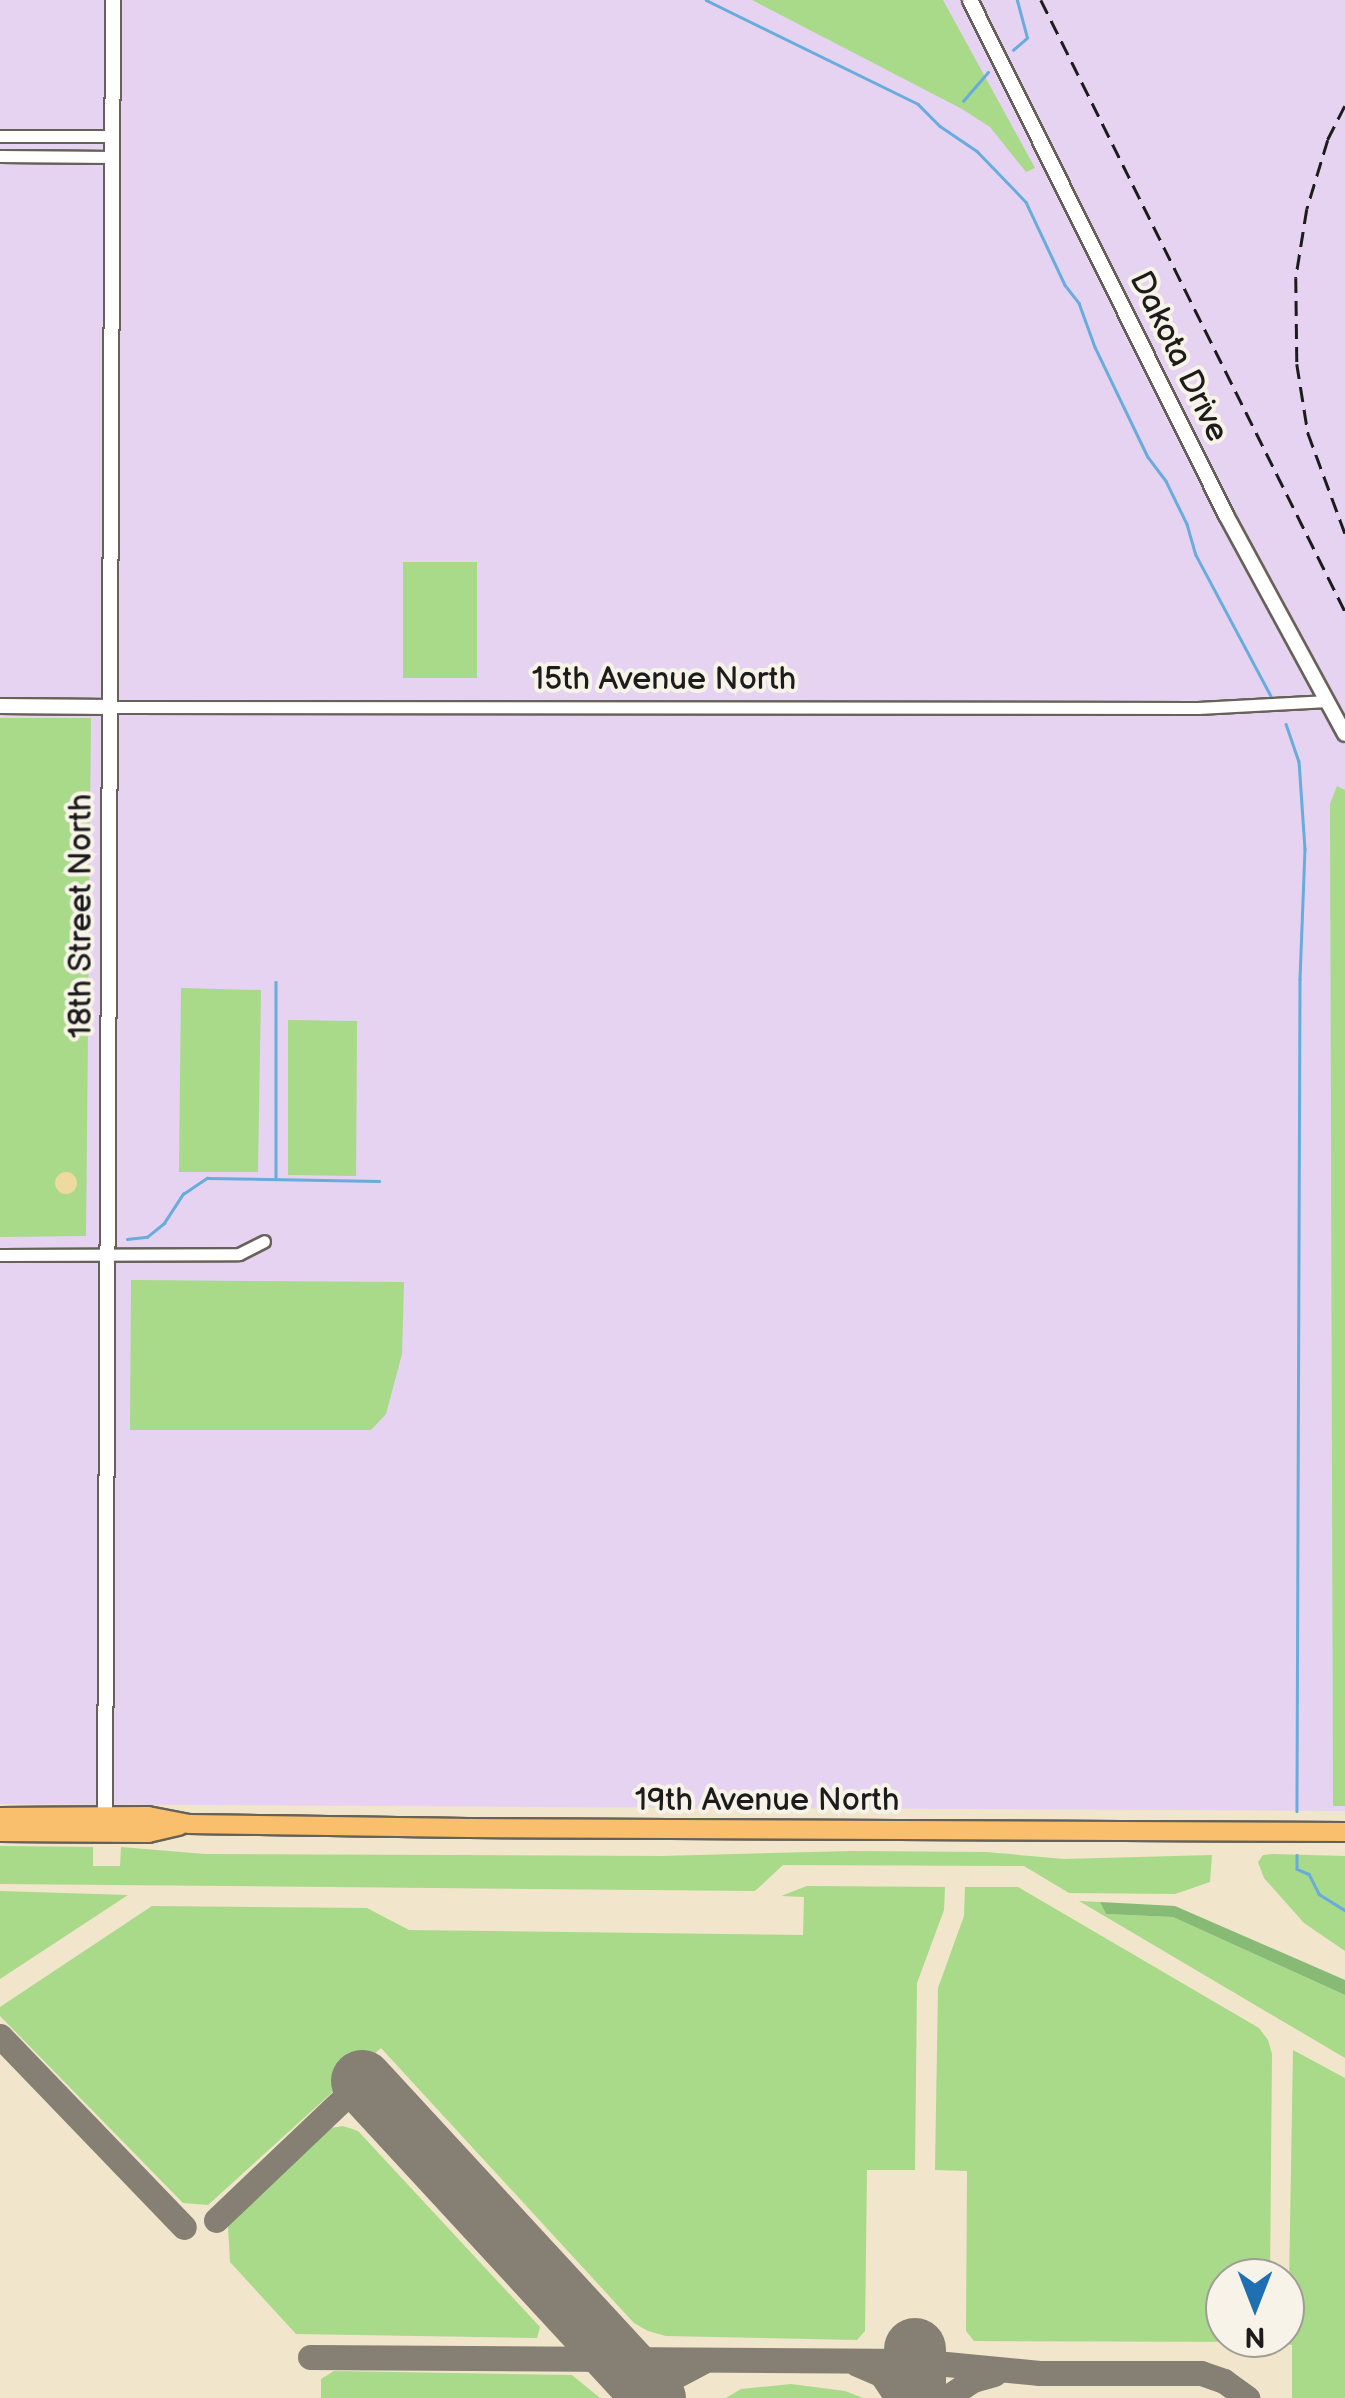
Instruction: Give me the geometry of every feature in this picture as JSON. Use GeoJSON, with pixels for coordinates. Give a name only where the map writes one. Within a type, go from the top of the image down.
{"type":"FeatureCollection","features":[{"type":"Feature","properties":{"kind":"main road","name":"19th Avenue North"},"geometry":{"type":"LineString","coordinates":[[0,1816],[105,1825]]}},
{"type":"Feature","properties":{"kind":"main road","name":"19th Avenue North"},"geometry":{"type":"LineString","coordinates":[[0,1832],[105,1825],[148,1816],[189,1824],[1345,1832]]}},
{"type":"Feature","properties":{"kind":"street","name":"18th Street North"},"geometry":{"type":"LineString","coordinates":[[105,1825],[113,0]]}},
{"type":"Feature","properties":{"kind":"street","name":"Dakota Drive"},"geometry":{"type":"LineString","coordinates":[[970,0],[1226,515],[1345,734]]}},
{"type":"Feature","properties":{"kind":"street"},"geometry":{"type":"LineString","coordinates":[[0,136],[113,136]]}},
{"type":"Feature","properties":{"kind":"street"},"geometry":{"type":"LineString","coordinates":[[0,156],[113,157]]}},
{"type":"Feature","properties":{"kind":"street","name":"15th Avenue North"},"geometry":{"type":"LineString","coordinates":[[0,706],[1198,708],[1328,701]]}},
{"type":"Feature","properties":{"kind":"street"},"geometry":{"type":"LineString","coordinates":[[0,1255],[239,1254],[264,1241]]}},
{"type":"Feature","properties":{"kind":"shaded area"},"geometry":{"type":"Polygon","coordinates":[[[0,0],[1345,0],[1345,1811],[0,1804],[0,0]]]}},
{"type":"Feature","properties":{"kind":"green space"},"geometry":{"type":"Polygon","coordinates":[[[752,0],[943,0],[1035,168],[1026,172],[990,127],[962,109],[752,0]]]}},
{"type":"Feature","properties":{"kind":"green space"},"geometry":{"type":"Polygon","coordinates":[[[403,562],[477,562],[477,678],[403,678],[403,562]]]}},
{"type":"Feature","properties":{"kind":"green space"},"geometry":{"type":"Polygon","coordinates":[[[0,718],[91,718],[86,1236],[0,1237],[0,718]]]}},
{"type":"Feature","properties":{"kind":"green space"},"geometry":{"type":"Polygon","coordinates":[[[1337,786],[1345,790],[1345,1806],[1333,1806],[1330,804],[1337,786]]]}},
{"type":"Feature","properties":{"kind":"green space"},"geometry":{"type":"Polygon","coordinates":[[[181,988],[261,990],[258,1172],[179,1172],[181,988]]]}},
{"type":"Feature","properties":{"kind":"green space"},"geometry":{"type":"Polygon","coordinates":[[[288,1020],[357,1021],[356,1176],[288,1175],[288,1020]]]}},
{"type":"Feature","properties":{"kind":"green space"},"geometry":{"type":"Polygon","coordinates":[[[131,1280],[404,1282],[402,1354],[386,1414],[371,1430],[130,1430],[131,1280]]]}},
{"type":"Feature","properties":{"kind":"green space"},"geometry":{"type":"Polygon","coordinates":[[[0,1846],[93,1847],[93,1866],[120,1866],[121,1847],[205,1854],[660,1856],[852,1851],[986,1852],[1064,1859],[1212,1855],[1210,1882],[1175,1894],[1069,1893],[1024,1866],[783,1865],[755,1891],[0,1884],[0,1846]]]}},
{"type":"Feature","properties":{"kind":"green space"},"geometry":{"type":"Polygon","coordinates":[[[1263,1855],[1345,1856],[1345,1951],[1304,1923],[1264,1878],[1258,1862],[1263,1855]]]}},
{"type":"Feature","properties":{"kind":"green space"},"geometry":{"type":"Polygon","coordinates":[[[807,1886],[945,1887],[944,1910],[917,1983],[915,2170],[867,2170],[865,2331],[857,2340],[666,2336],[634,2323],[381,2048],[208,2205],[183,2203],[0,2016],[0,2007],[152,1906],[367,1908],[409,1930],[803,1935],[804,1897],[781,1896],[807,1886]]]}},
{"type":"Feature","properties":{"kind":"green space"},"geometry":{"type":"Polygon","coordinates":[[[965,1887],[1018,1887],[1259,2028],[1268,2040],[1272,2054],[1270,2258],[1205,2258],[1205,2342],[974,2341],[966,2331],[967,2171],[935,2170],[938,1988],[964,1916],[965,1887]]]}},
{"type":"Feature","properties":{"kind":"green space"},"geometry":{"type":"Polygon","coordinates":[[[0,1891],[128,1895],[0,1979],[0,1891]]]}},
{"type":"Feature","properties":{"kind":"green space"},"geometry":{"type":"Polygon","coordinates":[[[1079,1901],[1100,1902],[1106,1914],[1173,1917],[1345,1995],[1345,2058],[1079,1901]]]}},
{"type":"Feature","properties":{"kind":"green space"},"geometry":{"type":"Polygon","coordinates":[[[1100,1902],[1175,1906],[1345,1980],[1345,1995],[1173,1917],[1106,1914],[1100,1902]]]}},
{"type":"Feature","properties":{"kind":"green space"},"geometry":{"type":"Polygon","coordinates":[[[1293,2050],[1345,2078],[1345,2398],[1292,2398],[1292,2358],[1305,2358],[1305,2258],[1289,2258],[1293,2050]]]}},
{"type":"Feature","properties":{"kind":"green space"},"geometry":{"type":"Polygon","coordinates":[[[343,2126],[358,2131],[540,2327],[537,2338],[296,2334],[230,2262],[228,2226],[330,2128],[343,2126]]]}},
{"type":"Feature","properties":{"kind":"green space"},"geometry":{"type":"Polygon","coordinates":[[[334,2371],[572,2375],[600,2398],[321,2398],[321,2379],[334,2371]]]}},
{"type":"Feature","properties":{"kind":"green space"},"geometry":{"type":"Polygon","coordinates":[[[791,2384],[845,2391],[863,2398],[726,2398],[741,2389],[791,2384]]]}},
{"type":"Feature","properties":{"kind":"sand"},"geometry":{"type":"Polygon","coordinates":[[[66,1172],[74,1175],[74,1191],[66,1194],[58,1191],[55,1183],[58,1175],[66,1172]]]}},
{"type":"Feature","properties":{"kind":"waterway"},"geometry":{"type":"LineString","coordinates":[[706,0],[918,104],[940,126],[977,151],[1026,202],[1065,285],[1079,303],[1095,347],[1148,457],[1166,481],[1187,524],[1196,555],[1271,696]]}},
{"type":"Feature","properties":{"kind":"waterway"},"geometry":{"type":"LineString","coordinates":[[1013,50],[1027,38],[1017,0]]}},
{"type":"Feature","properties":{"kind":"waterway"},"geometry":{"type":"LineString","coordinates":[[963,101],[988,72]]}},
{"type":"Feature","properties":{"kind":"waterway"},"geometry":{"type":"LineString","coordinates":[[1286,724],[1299,761],[1305,849],[1300,979],[1297,1811]]}},
{"type":"Feature","properties":{"kind":"waterway"},"geometry":{"type":"LineString","coordinates":[[276,982],[276,1179]]}},
{"type":"Feature","properties":{"kind":"waterway"},"geometry":{"type":"LineString","coordinates":[[127,1239],[147,1237],[164,1223],[183,1194],[207,1178],[379,1181]]}},
{"type":"Feature","properties":{"kind":"waterway"},"geometry":{"type":"LineString","coordinates":[[1297,1855],[1297,1869],[1309,1874],[1319,1894],[1345,1910]]}},
{"type":"Feature","properties":{"kind":"taxiway"},"geometry":{"type":"LineString","coordinates":[[0,2036],[184,2227]]}},
{"type":"Feature","properties":{"kind":"taxiway"},"geometry":{"type":"LineString","coordinates":[[216,2220],[362,2081]]}},
{"type":"Feature","properties":{"kind":"taxiway"},"geometry":{"type":"LineString","coordinates":[[310,2357],[915,2361],[1039,2373],[1201,2373],[1224,2381],[1247,2398]]}},
{"type":"Feature","properties":{"kind":"taxiway"},"geometry":{"type":"LineString","coordinates":[[600,2358],[622,2371],[633,2398]]}},
{"type":"Feature","properties":{"kind":"taxiway"},"geometry":{"type":"LineString","coordinates":[[651,2398],[670,2379],[704,2361]]}},
{"type":"Feature","properties":{"kind":"taxiway"},"geometry":{"type":"LineString","coordinates":[[857,2364],[881,2374],[897,2398]]}},
{"type":"Feature","properties":{"kind":"taxiway"},"geometry":{"type":"LineString","coordinates":[[946,2398],[973,2380],[994,2374]]}},
{"type":"Feature","properties":{"kind":"runway"},"geometry":{"type":"LineString","coordinates":[[362,2081],[655,2398]]}},
{"type":"Feature","properties":{"kind":"runway"},"geometry":{"type":"LineString","coordinates":[[915,2349],[915,2398]]}},
{"type":"Feature","properties":{"kind":"railway"},"geometry":{"type":"LineString","coordinates":[[1041,0],[1345,611]]}},
{"type":"Feature","properties":{"kind":"railway"},"geometry":{"type":"LineString","coordinates":[[1345,106],[1328,140],[1307,209],[1296,278],[1297,364],[1308,433],[1345,533]]}}]}
